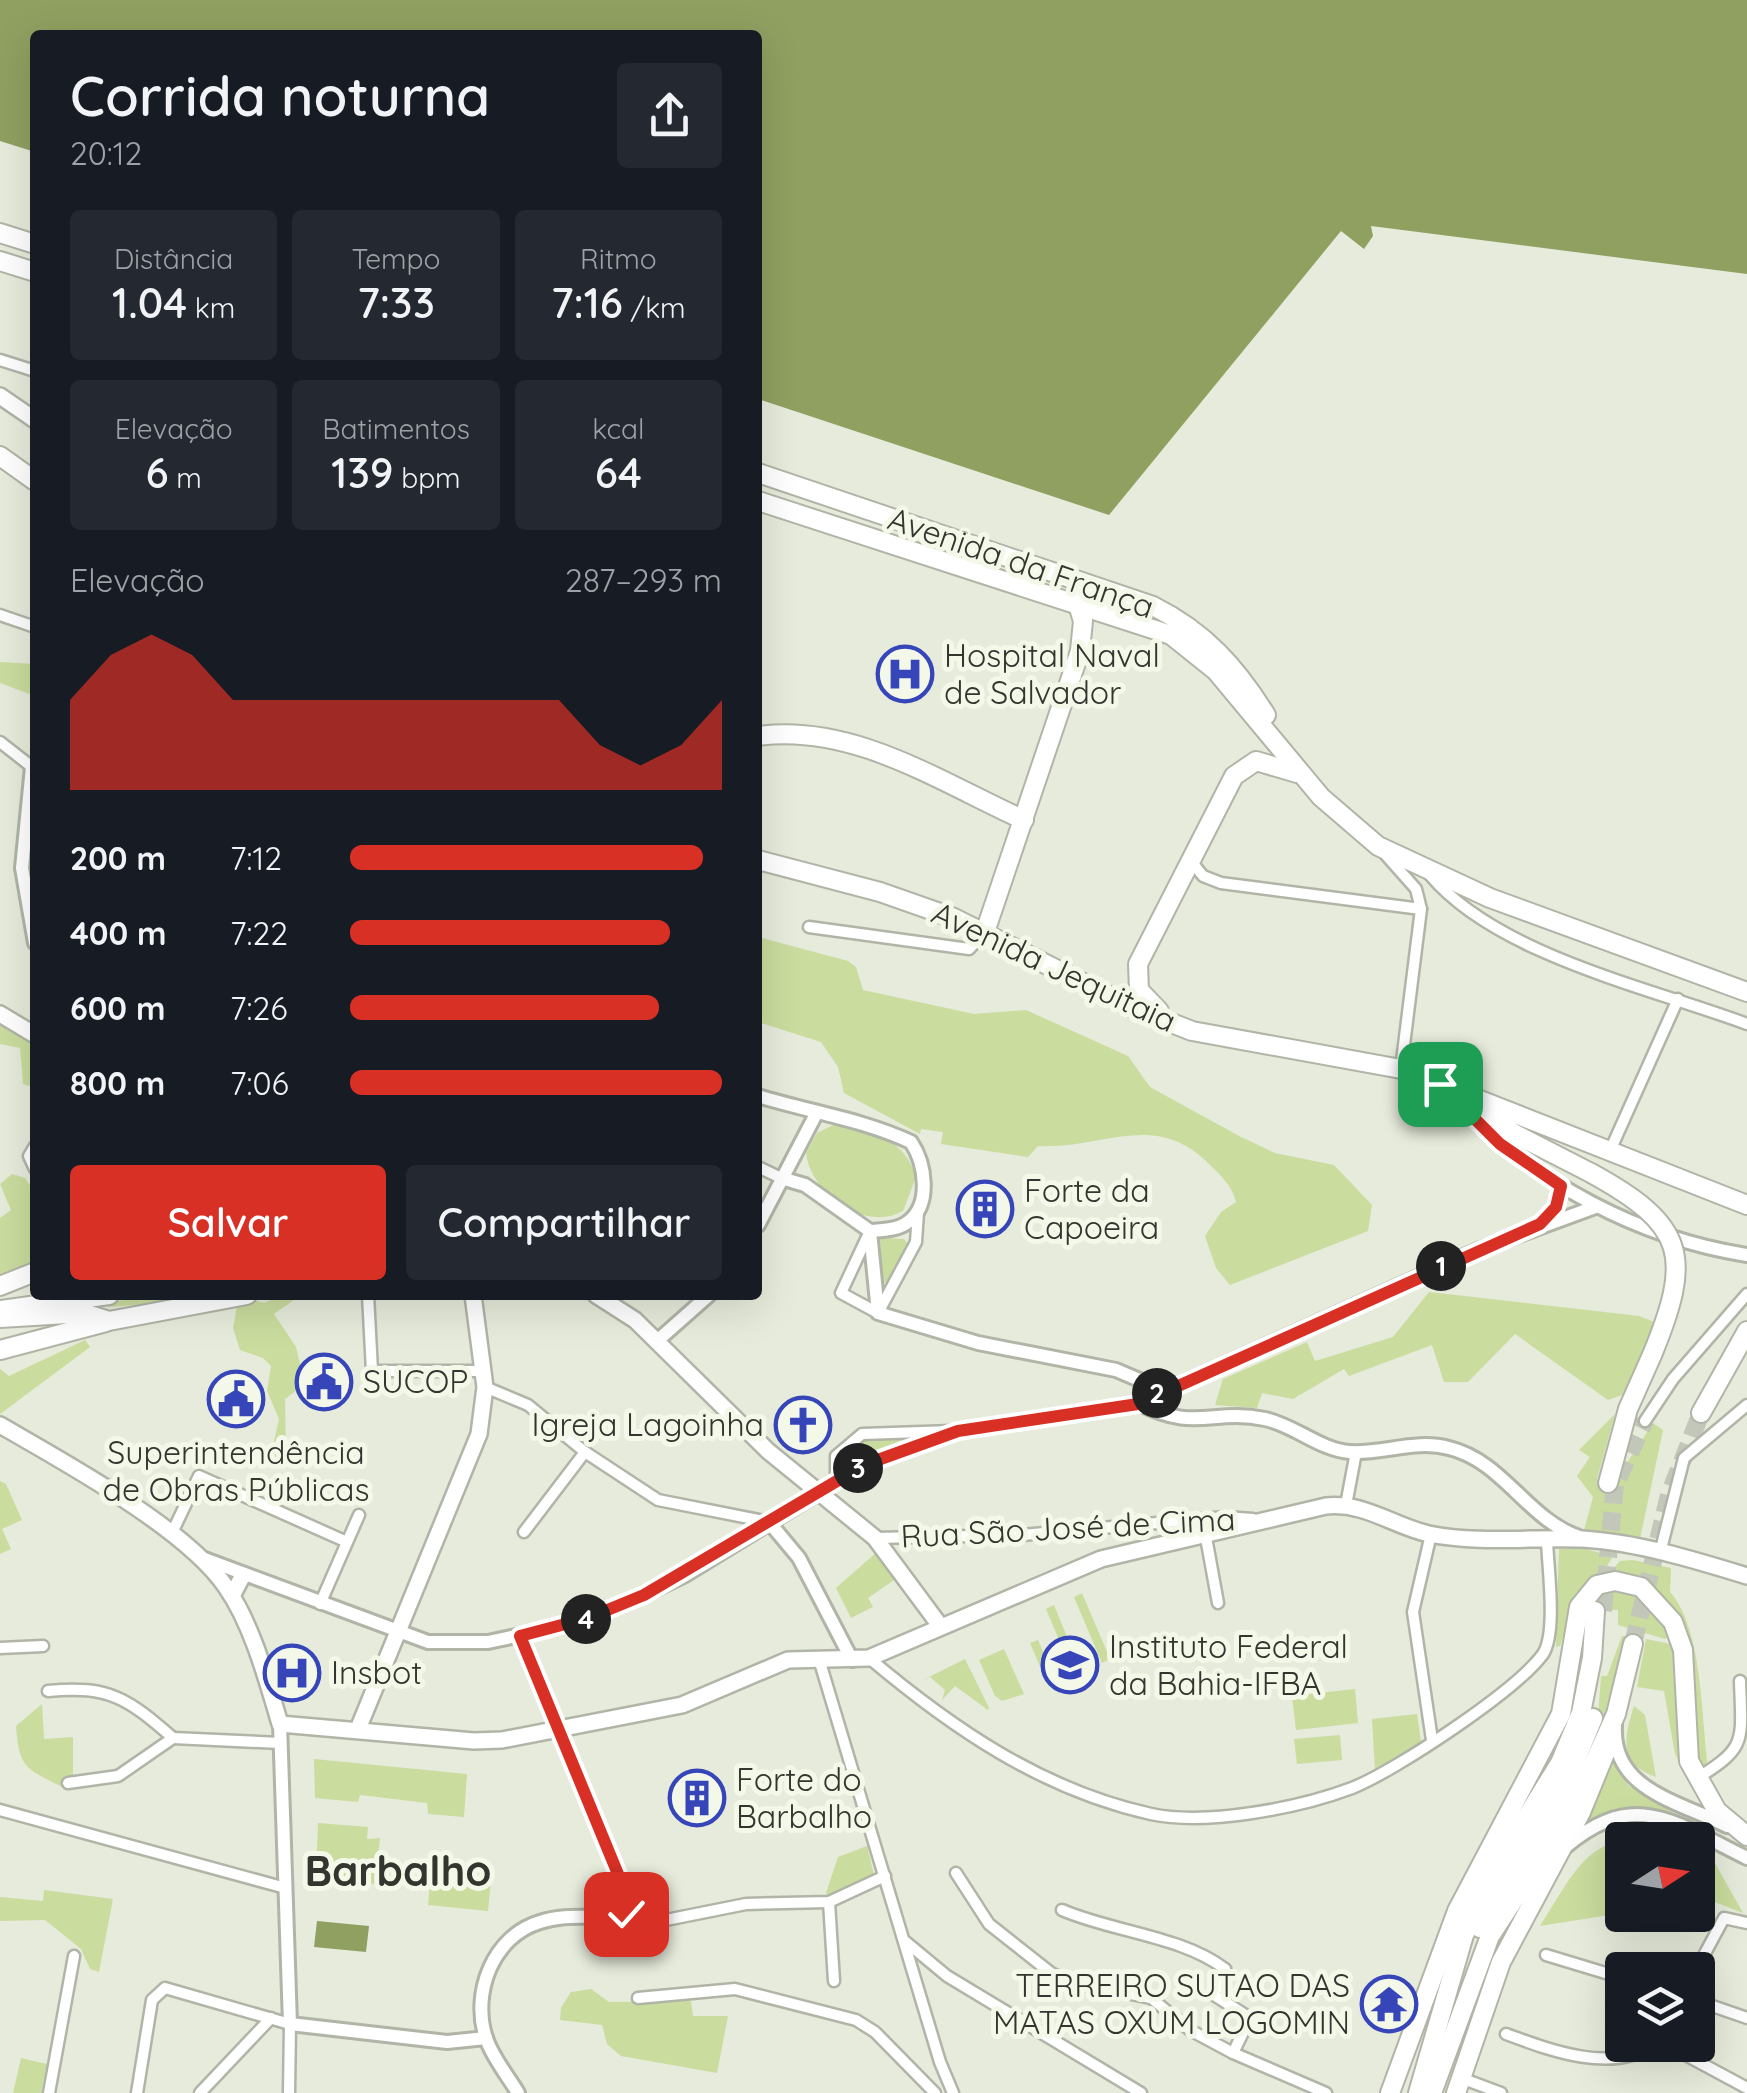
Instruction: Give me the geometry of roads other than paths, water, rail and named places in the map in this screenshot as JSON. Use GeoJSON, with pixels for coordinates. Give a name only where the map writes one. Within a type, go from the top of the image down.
{"type":"FeatureCollection","features":[{"type":"Feature","properties":{"kind":"main road"},"geometry":{"type":"LineString","coordinates":[[0,233],[30,242]]}},
{"type":"Feature","properties":{"kind":"main road"},"geometry":{"type":"LineString","coordinates":[[0,261],[30,270]]}},
{"type":"Feature","properties":{"kind":"main road"},"geometry":{"type":"LineString","coordinates":[[0,396],[30,417]]}},
{"type":"Feature","properties":{"kind":"main road"},"geometry":{"type":"LineString","coordinates":[[0,456],[30,467]]}},
{"type":"Feature","properties":{"kind":"main road"},"geometry":{"type":"LineString","coordinates":[[0,456],[30,477]]}},
{"type":"Feature","properties":{"kind":"main road","name":"Avenida da França"},"geometry":{"type":"LineString","coordinates":[[762,474],[1062,576],[1127,594],[1198,632],[1243,678],[1302,775]]}},
{"type":"Feature","properties":{"kind":"main road","name":"Avenida da França"},"geometry":{"type":"LineString","coordinates":[[762,502],[1144,623],[1195,652],[1302,775]]}},
{"type":"Feature","properties":{"kind":"main road"},"geometry":{"type":"LineString","coordinates":[[985,932],[1080,651],[1083,636],[1079,602],[1062,576]]}},
{"type":"Feature","properties":{"kind":"main road"},"geometry":{"type":"LineString","coordinates":[[762,736],[814,734],[857,744],[1024,820]]}},
{"type":"Feature","properties":{"kind":"main road"},"geometry":{"type":"LineString","coordinates":[[1177,1025],[1143,998],[1136,972],[1242,768],[1268,761],[1302,775],[1340,816],[1378,846],[1428,872],[1747,992]]}},
{"type":"Feature","properties":{"kind":"main road","name":"Avenida Jequitaia"},"geometry":{"type":"LineString","coordinates":[[762,861],[898,898],[985,932],[1177,1025],[1237,1042],[1401,1069],[1609,1154],[1747,1205]]}},
{"type":"Feature","properties":{"kind":"main road"},"geometry":{"type":"LineString","coordinates":[[0,1014],[30,1032]]}},
{"type":"Feature","properties":{"kind":"main road"},"geometry":{"type":"LineString","coordinates":[[1440,1084],[1516,1134],[1591,1172],[1652,1210],[1671,1243],[1676,1289],[1628,1410],[1608,1483]]}},
{"type":"Feature","properties":{"kind":"main road"},"geometry":{"type":"LineString","coordinates":[[0,1286],[30,1274]]}},
{"type":"Feature","properties":{"kind":"main road"},"geometry":{"type":"LineString","coordinates":[[0,1296],[30,1292]]}},
{"type":"Feature","properties":{"kind":"main road"},"geometry":{"type":"LineString","coordinates":[[0,1314],[80,1300]]}},
{"type":"Feature","properties":{"kind":"main road"},"geometry":{"type":"LineString","coordinates":[[0,1350],[109,1321],[214,1300]]}},
{"type":"Feature","properties":{"kind":"main road"},"geometry":{"type":"LineString","coordinates":[[358,1730],[480,1434],[484,1379],[474,1300]]}},
{"type":"Feature","properties":{"kind":"main road"},"geometry":{"type":"LineString","coordinates":[[604,1300],[635,1320],[768,1451],[875,1538],[941,1627]]}},
{"type":"Feature","properties":{"kind":"main road"},"geometry":{"type":"LineString","coordinates":[[0,1314],[84,1313],[109,1321]]}},
{"type":"Feature","properties":{"kind":"main road"},"geometry":{"type":"LineString","coordinates":[[1701,1413],[1747,1331]]}},
{"type":"Feature","properties":{"kind":"main road"},"geometry":{"type":"LineString","coordinates":[[0,1335],[22,1342]]}},
{"type":"Feature","properties":{"kind":"main road"},"geometry":{"type":"LineString","coordinates":[[0,1424],[123,1500],[196,1556],[232,1596],[280,1724],[487,1741],[682,1704],[778,1662],[869,1658],[1101,1559],[1205,1532],[1346,1505],[1431,1534],[1549,1534],[1660,1553],[1747,1576]]}},
{"type":"Feature","properties":{"kind":"main road"},"geometry":{"type":"LineString","coordinates":[[232,1596],[244,1575]]}},
{"type":"Feature","properties":{"kind":"main road"},"geometry":{"type":"LineString","coordinates":[[1390,2093],[1443,1943],[1553,1732],[1570,1673],[1580,1607],[1596,1585],[1615,1580],[1632,1583],[1652,1595],[1673,1622],[1683,1650],[1687,1746],[1696,1779],[1717,1810],[1747,1836]]}},
{"type":"Feature","properties":{"kind":"main road"},"geometry":{"type":"LineString","coordinates":[[1432,2093],[1490,1936],[1572,1790],[1586,1757],[1593,1718],[1599,1611],[1581,1713],[1560,1763],[1443,1943]]}},
{"type":"Feature","properties":{"kind":"main road"},"geometry":{"type":"LineString","coordinates":[[1459,2085],[1501,1962],[1592,1790],[1633,1644]]}},
{"type":"Feature","properties":{"kind":"main road"},"geometry":{"type":"LineString","coordinates":[[1490,1936],[1569,1812],[1616,1714]]}},
{"type":"Feature","properties":{"kind":"main road"},"geometry":{"type":"LineString","coordinates":[[1418,2093],[1486,1915],[1561,1793],[1593,1718]]}},
{"type":"Feature","properties":{"kind":"main road"},"geometry":{"type":"LineString","coordinates":[[1435,2042],[1456,1956],[1506,1850]]}},
{"type":"Feature","properties":{"kind":"street"},"geometry":{"type":"LineString","coordinates":[[0,360],[30,369]]}},
{"type":"Feature","properties":{"kind":"street"},"geometry":{"type":"LineString","coordinates":[[0,615],[30,625]]}},
{"type":"Feature","properties":{"kind":"street"},"geometry":{"type":"LineString","coordinates":[[0,742],[30,765]]}},
{"type":"Feature","properties":{"kind":"street"},"geometry":{"type":"LineString","coordinates":[[30,801],[22,868],[30,914]]}},
{"type":"Feature","properties":{"kind":"street"},"geometry":{"type":"LineString","coordinates":[[1378,846],[1416,889],[1421,910],[1401,1069]]}},
{"type":"Feature","properties":{"kind":"street"},"geometry":{"type":"LineString","coordinates":[[1191,860],[1203,876],[1221,883],[1421,910]]}},
{"type":"Feature","properties":{"kind":"street"},"geometry":{"type":"LineString","coordinates":[[1428,872],[1453,898],[1521,942],[1747,1024]]}},
{"type":"Feature","properties":{"kind":"street"},"geometry":{"type":"LineString","coordinates":[[809,927],[888,936],[957,950],[970,950],[985,932]]}},
{"type":"Feature","properties":{"kind":"street"},"geometry":{"type":"LineString","coordinates":[[1609,1154],[1678,998]]}},
{"type":"Feature","properties":{"kind":"street"},"geometry":{"type":"LineString","coordinates":[[1440,1084],[1500,1144],[1595,1206],[1724,1252],[1747,1256]]}},
{"type":"Feature","properties":{"kind":"street"},"geometry":{"type":"LineString","coordinates":[[762,1097],[816,1114],[864,1120],[910,1142],[924,1172],[916,1242],[878,1313]]}},
{"type":"Feature","properties":{"kind":"street"},"geometry":{"type":"LineString","coordinates":[[762,1217],[816,1114]]}},
{"type":"Feature","properties":{"kind":"street"},"geometry":{"type":"LineString","coordinates":[[762,1170],[805,1185],[870,1231],[904,1225],[918,1211]]}},
{"type":"Feature","properties":{"kind":"street"},"geometry":{"type":"LineString","coordinates":[[1540,1224],[1556,1207],[1561,1186]]}},
{"type":"Feature","properties":{"kind":"street"},"geometry":{"type":"LineString","coordinates":[[836,1479],[836,1456],[862,1434],[958,1431],[1134,1405],[1540,1224],[1595,1206]]}},
{"type":"Feature","properties":{"kind":"street"},"geometry":{"type":"LineString","coordinates":[[870,1231],[878,1313]]}},
{"type":"Feature","properties":{"kind":"street"},"geometry":{"type":"LineString","coordinates":[[870,1231],[841,1293],[878,1313],[1128,1373],[1163,1390]]}},
{"type":"Feature","properties":{"kind":"street"},"geometry":{"type":"LineString","coordinates":[[1645,1421],[1672,1379],[1747,1294]]}},
{"type":"Feature","properties":{"kind":"street"},"geometry":{"type":"LineString","coordinates":[[368,1300],[372,1371],[484,1379],[528,1405],[586,1452],[672,1505],[769,1522],[799,1558],[852,1660]]}},
{"type":"Feature","properties":{"kind":"street"},"geometry":{"type":"LineString","coordinates":[[657,1341],[702,1300]]}},
{"type":"Feature","properties":{"kind":"street"},"geometry":{"type":"LineString","coordinates":[[1128,1373],[1134,1405]]}},
{"type":"Feature","properties":{"kind":"street"},"geometry":{"type":"LineString","coordinates":[[1163,1390],[1167,1408],[1177,1420]]}},
{"type":"Feature","properties":{"kind":"street"},"geometry":{"type":"LineString","coordinates":[[869,1658],[968,1734],[1038,1775],[1122,1806],[1173,1818],[1285,1806],[1344,1791],[1480,1710],[1542,1654],[1550,1632],[1549,1534],[1491,1468],[1468,1453],[1423,1444],[1356,1452],[1340,1450],[1264,1419],[1177,1420],[1134,1405]]}},
{"type":"Feature","properties":{"kind":"street"},"geometry":{"type":"LineString","coordinates":[[1660,1553],[1684,1458],[1747,1405]]}},
{"type":"Feature","properties":{"kind":"street"},"geometry":{"type":"LineString","coordinates":[[196,1556],[397,1632],[443,1644],[520,1636],[622,1606],[685,1575],[836,1479],[958,1431]]}},
{"type":"Feature","properties":{"kind":"street"},"geometry":{"type":"LineString","coordinates":[[524,1532],[586,1452]]}},
{"type":"Feature","properties":{"kind":"street"},"geometry":{"type":"LineString","coordinates":[[1346,1505],[1356,1452]]}},
{"type":"Feature","properties":{"kind":"street"},"geometry":{"type":"LineString","coordinates":[[170,1536],[199,1476],[346,1542]]}},
{"type":"Feature","properties":{"kind":"street"},"geometry":{"type":"LineString","coordinates":[[320,1604],[359,1515]]}},
{"type":"Feature","properties":{"kind":"street","name":"Rua São José de Cima"},"geometry":{"type":"LineString","coordinates":[[875,1538],[1022,1535],[1225,1517],[1262,1520]]}},
{"type":"Feature","properties":{"kind":"street"},"geometry":{"type":"LineString","coordinates":[[1205,1532],[1218,1603]]}},
{"type":"Feature","properties":{"kind":"street"},"geometry":{"type":"LineString","coordinates":[[1431,1534],[1413,1612],[1432,1740]]}},
{"type":"Feature","properties":{"kind":"street"},"geometry":{"type":"LineString","coordinates":[[520,1636],[618,1874],[626,1914]]}},
{"type":"Feature","properties":{"kind":"street"},"geometry":{"type":"LineString","coordinates":[[0,1648],[43,1646]]}},
{"type":"Feature","properties":{"kind":"street"},"geometry":{"type":"LineString","coordinates":[[819,1658],[953,2093]]}},
{"type":"Feature","properties":{"kind":"street"},"geometry":{"type":"LineString","coordinates":[[1666,1819],[1683,1816],[1697,1797],[1696,1779],[1734,1757],[1742,1745],[1740,1682]]}},
{"type":"Feature","properties":{"kind":"street"},"geometry":{"type":"LineString","coordinates":[[48,1691],[91,1688],[120,1696],[173,1738],[280,1742]]}},
{"type":"Feature","properties":{"kind":"street"},"geometry":{"type":"LineString","coordinates":[[1616,1714],[1616,1752],[1623,1769],[1638,1782],[1747,1836]]}},
{"type":"Feature","properties":{"kind":"street"},"geometry":{"type":"LineString","coordinates":[[280,1724],[289,2093]]}},
{"type":"Feature","properties":{"kind":"street"},"geometry":{"type":"LineString","coordinates":[[68,1783],[118,1776],[173,1738]]}},
{"type":"Feature","properties":{"kind":"street"},"geometry":{"type":"LineString","coordinates":[[0,1810],[282,1887]]}},
{"type":"Feature","properties":{"kind":"street"},"geometry":{"type":"LineString","coordinates":[[1559,1853],[1607,1818],[1631,1813],[1666,1819],[1747,1858]]}},
{"type":"Feature","properties":{"kind":"street"},"geometry":{"type":"LineString","coordinates":[[956,1872],[988,1924],[1034,1962],[1071,1982],[1151,1998],[1190,2030],[1326,2093]]}},
{"type":"Feature","properties":{"kind":"street"},"geometry":{"type":"LineString","coordinates":[[518,2093],[486,2038],[487,1972],[513,1936],[552,1918],[626,1914],[656,1922],[746,1904],[830,1902],[885,1876]]}},
{"type":"Feature","properties":{"kind":"street"},"geometry":{"type":"LineString","coordinates":[[830,1902],[834,1980]]}},
{"type":"Feature","properties":{"kind":"street"},"geometry":{"type":"LineString","coordinates":[[1062,1910],[1110,1930],[1198,1952],[1224,1969],[1214,1995],[1250,2018],[1233,2053]]}},
{"type":"Feature","properties":{"kind":"street"},"geometry":{"type":"LineString","coordinates":[[1706,1952],[1724,1918],[1747,1923]]}},
{"type":"Feature","properties":{"kind":"street"},"geometry":{"type":"LineString","coordinates":[[905,1941],[947,1976],[1141,2093]]}},
{"type":"Feature","properties":{"kind":"street"},"geometry":{"type":"LineString","coordinates":[[1546,1955],[1605,1973]]}},
{"type":"Feature","properties":{"kind":"street"},"geometry":{"type":"LineString","coordinates":[[49,2093],[74,1956]]}},
{"type":"Feature","properties":{"kind":"street"},"geometry":{"type":"LineString","coordinates":[[137,2093],[152,2000],[160,1990],[170,1988],[290,2024],[447,2042],[486,2038]]}},
{"type":"Feature","properties":{"kind":"street"},"geometry":{"type":"LineString","coordinates":[[638,1998],[735,1989],[856,2020],[875,2032],[935,2093]]}},
{"type":"Feature","properties":{"kind":"street"},"geometry":{"type":"LineString","coordinates":[[1715,2007],[1747,2018]]}},
{"type":"Feature","properties":{"kind":"street"},"geometry":{"type":"LineString","coordinates":[[200,2093],[271,2018]]}},
{"type":"Feature","properties":{"kind":"street"},"geometry":{"type":"LineString","coordinates":[[1506,2034],[1545,2049],[1605,2057]]}},
{"type":"Feature","properties":{"kind":"street"},"geometry":{"type":"LineString","coordinates":[[1699,2062],[1747,2088]]}},
{"type":"Feature","properties":{"kind":"street"},"geometry":{"type":"LineString","coordinates":[[1459,2085],[1501,2093]]}},
{"type":"Feature","properties":{"kind":"tunnel"},"geometry":{"type":"LineString","coordinates":[[1633,1644],[1669,1495],[1701,1413]]}},
{"type":"Feature","properties":{"kind":"tunnel"},"geometry":{"type":"LineString","coordinates":[[1603,1611],[1615,1484],[1645,1421]]}},
{"type":"Feature","properties":{"kind":"place","name":"Hospital Naval de Salvador"},"geometry":{"type":"Point","coordinates":[905,674]}},
{"type":"Feature","properties":{"kind":"place","name":"Forte da Capoeira"},"geometry":{"type":"Point","coordinates":[985,1209]}},
{"type":"Feature","properties":{"kind":"place","name":"SUCOP"},"geometry":{"type":"Point","coordinates":[324,1382]}},
{"type":"Feature","properties":{"kind":"place","name":"Superintendência de Obras Públicas"},"geometry":{"type":"Point","coordinates":[236,1399]}},
{"type":"Feature","properties":{"kind":"place","name":"Igreja Lagoinha"},"geometry":{"type":"Point","coordinates":[803,1425]}},
{"type":"Feature","properties":{"kind":"place","name":"Instituto Federal da Bahia-IFBA"},"geometry":{"type":"Point","coordinates":[1070,1665]}},
{"type":"Feature","properties":{"kind":"place","name":"Insbot"},"geometry":{"type":"Point","coordinates":[292,1673]}},
{"type":"Feature","properties":{"kind":"place","name":"Forte do Barbalho"},"geometry":{"type":"Point","coordinates":[697,1798]}},
{"type":"Feature","properties":{"kind":"place","name":"TERREIRO SUTAO DAS MATAS OXUM LOGOMIN"},"geometry":{"type":"Point","coordinates":[1389,2004]}},
{"type":"Feature","properties":{"kind":"district","name":"Barbalho"},"geometry":{"type":"Point","coordinates":[398,1871]}}]}
